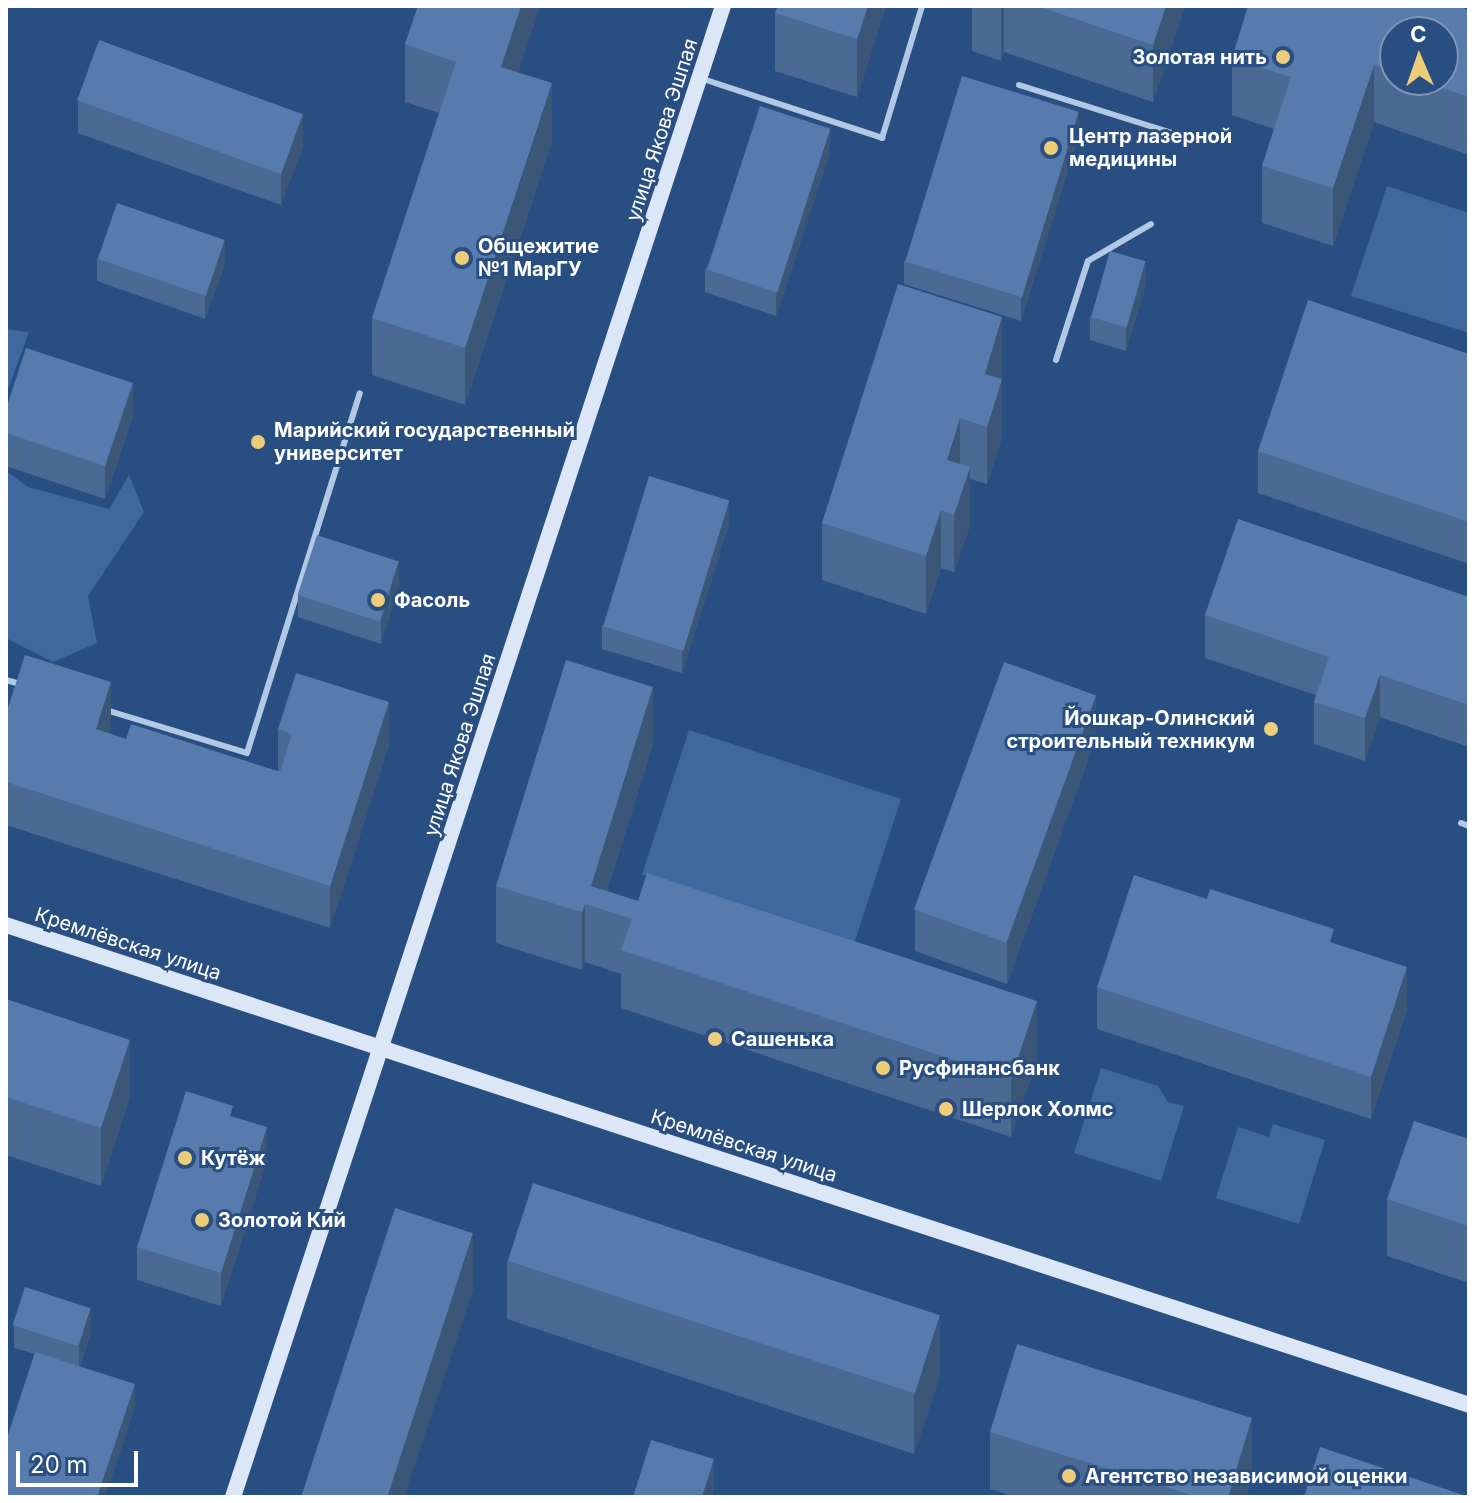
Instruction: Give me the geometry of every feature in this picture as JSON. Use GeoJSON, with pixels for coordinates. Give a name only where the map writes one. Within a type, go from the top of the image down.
{"type":"FeatureCollection","features":[{"type":"Feature","properties":{"kind":"street","name":"улица Якова Эшпая"},"geometry":{"type":"LineString","coordinates":[[233,1497],[723,6]]}},
{"type":"Feature","properties":{"kind":"street","name":"Кремлёвская улица"},"geometry":{"type":"LineString","coordinates":[[6,925],[1469,1405]]}},
{"type":"Feature","properties":{"kind":"lane"},"geometry":{"type":"LineString","coordinates":[[700,78],[882,138],[922,6]]}},
{"type":"Feature","properties":{"kind":"lane"},"geometry":{"type":"LineString","coordinates":[[1019,85],[1179,135]]}},
{"type":"Feature","properties":{"kind":"lane"},"geometry":{"type":"LineString","coordinates":[[1056,360],[1088,261],[1151,224]]}},
{"type":"Feature","properties":{"kind":"lane"},"geometry":{"type":"LineString","coordinates":[[94,707],[247,753],[360,393]]}},
{"type":"Feature","properties":{"kind":"lane"},"geometry":{"type":"LineString","coordinates":[[7,683],[37,689]]}},
{"type":"Feature","properties":{"kind":"lane"},"geometry":{"type":"LineString","coordinates":[[1461,823],[1469,826]]}},
{"type":"Feature","properties":{"kind":"shaded area"},"geometry":{"type":"Polygon","coordinates":[[[1387,186],[1469,213],[1469,333],[1351,296],[1387,186]]]}},
{"type":"Feature","properties":{"kind":"shaded area"},"geometry":{"type":"Polygon","coordinates":[[[6,329],[29,332],[6,395],[6,329]]]}},
{"type":"Feature","properties":{"kind":"shaded area"},"geometry":{"type":"Polygon","coordinates":[[[6,471],[28,487],[109,509],[129,475],[144,512],[88,596],[97,643],[53,662],[6,638],[6,471]]]}},
{"type":"Feature","properties":{"kind":"shaded area"},"geometry":{"type":"Polygon","coordinates":[[[689,730],[901,799],[854,943],[642,875],[689,730]]]}},
{"type":"Feature","properties":{"kind":"shaded area"},"geometry":{"type":"Polygon","coordinates":[[[1101,1068],[1158,1086],[1168,1102],[1184,1106],[1161,1181],[1074,1153],[1101,1068]]]}},
{"type":"Feature","properties":{"kind":"shaded area"},"geometry":{"type":"Polygon","coordinates":[[[1273,1124],[1325,1140],[1299,1224],[1216,1198],[1238,1127],[1269,1137],[1273,1124]]]}},
{"type":"Feature","properties":{"kind":"building","name":"Общежитие №1 МарГУ"},"geometry":{"type":"Polygon","coordinates":[[[418,6],[521,6],[501,67],[552,83],[465,348],[372,318],[456,62],[405,44],[418,6]]]}},
{"type":"Feature","properties":{"kind":"building"},"geometry":{"type":"Polygon","coordinates":[[[778,6],[868,6],[857,39],[775,13],[778,6]]]}},
{"type":"Feature","properties":{"kind":"building"},"geometry":{"type":"Polygon","coordinates":[[[1037,6],[1166,6],[1153,45],[1037,6]]]}},
{"type":"Feature","properties":{"kind":"building"},"geometry":{"type":"Polygon","coordinates":[[[1248,6],[1457,6],[1469,10],[1469,97],[1459,94],[1459,16],[1379,16],[1379,67],[1374,65],[1333,188],[1262,166],[1291,77],[1232,58],[1248,6]]]}},
{"type":"Feature","properties":{"kind":"building"},"geometry":{"type":"Polygon","coordinates":[[[99,40],[303,114],[281,174],[77,100],[99,40]]]}},
{"type":"Feature","properties":{"kind":"building"},"geometry":{"type":"Polygon","coordinates":[[[962,76],[1079,112],[1022,297],[905,262],[962,76]]]}},
{"type":"Feature","properties":{"kind":"building"},"geometry":{"type":"Polygon","coordinates":[[[760,106],[830,129],[777,292],[707,270],[760,106]]]}},
{"type":"Feature","properties":{"kind":"building"},"geometry":{"type":"Polygon","coordinates":[[[117,203],[225,240],[206,296],[98,259],[117,203]]]}},
{"type":"Feature","properties":{"kind":"building"},"geometry":{"type":"Polygon","coordinates":[[[1110,251],[1146,261],[1127,328],[1091,317],[1110,251]]]}},
{"type":"Feature","properties":{"kind":"building"},"geometry":{"type":"Polygon","coordinates":[[[898,284],[1002,317],[985,374],[1002,379],[987,427],[960,418],[947,460],[970,467],[954,515],[941,510],[926,556],[822,523],[898,284]]]}},
{"type":"Feature","properties":{"kind":"building"},"geometry":{"type":"Polygon","coordinates":[[[1308,300],[1469,354],[1469,522],[1258,451],[1308,300]]]}},
{"type":"Feature","properties":{"kind":"building"},"geometry":{"type":"Polygon","coordinates":[[[26,348],[133,383],[105,466],[6,433],[6,409],[26,348]]]}},
{"type":"Feature","properties":{"kind":"building"},"geometry":{"type":"Polygon","coordinates":[[[649,476],[729,501],[683,651],[603,626],[649,476]]]}},
{"type":"Feature","properties":{"kind":"building"},"geometry":{"type":"Polygon","coordinates":[[[1238,519],[1469,597],[1469,705],[1380,675],[1365,718],[1314,702],[1329,657],[1205,615],[1238,519]]]}},
{"type":"Feature","properties":{"kind":"building"},"geometry":{"type":"Polygon","coordinates":[[[317,535],[399,562],[379,621],[298,595],[317,535]]]}},
{"type":"Feature","properties":{"kind":"building"},"geometry":{"type":"Polygon","coordinates":[[[25,655],[111,682],[96,729],[126,739],[131,724],[280,772],[292,734],[278,729],[296,673],[389,702],[330,886],[6,782],[6,714],[25,655]]]}},
{"type":"Feature","properties":{"kind":"building"},"geometry":{"type":"Polygon","coordinates":[[[566,660],[653,687],[591,886],[638,901],[647,873],[1037,1001],[1011,1079],[621,950],[632,919],[585,904],[582,912],[496,886],[566,660]]]}},
{"type":"Feature","properties":{"kind":"building"},"geometry":{"type":"Polygon","coordinates":[[[1004,662],[1096,696],[1006,943],[914,909],[1004,662]]]}},
{"type":"Feature","properties":{"kind":"building"},"geometry":{"type":"Polygon","coordinates":[[[1134,875],[1207,899],[1210,889],[1334,929],[1330,942],[1407,967],[1371,1077],[1097,987],[1134,875]]]}},
{"type":"Feature","properties":{"kind":"building"},"geometry":{"type":"Polygon","coordinates":[[[6,999],[130,1040],[101,1128],[6,1097],[6,999]]]}},
{"type":"Feature","properties":{"kind":"building","name":"Золотой Кий"},"geometry":{"type":"Polygon","coordinates":[[[186,1091],[233,1106],[230,1116],[267,1127],[221,1273],[137,1247],[186,1091]]]}},
{"type":"Feature","properties":{"kind":"building"},"geometry":{"type":"Polygon","coordinates":[[[1414,1121],[1469,1139],[1469,1226],[1387,1199],[1414,1121]]]}},
{"type":"Feature","properties":{"kind":"building"},"geometry":{"type":"Polygon","coordinates":[[[533,1183],[940,1315],[915,1393],[508,1261],[533,1183]]]}},
{"type":"Feature","properties":{"kind":"building"},"geometry":{"type":"Polygon","coordinates":[[[395,1208],[473,1233],[387,1497],[301,1497],[395,1208]]]}},
{"type":"Feature","properties":{"kind":"building"},"geometry":{"type":"Polygon","coordinates":[[[25,1287],[91,1308],[78,1346],[13,1325],[25,1287]]]}},
{"type":"Feature","properties":{"kind":"building"},"geometry":{"type":"Polygon","coordinates":[[[1017,1344],[1252,1418],[1228,1497],[1198,1497],[990,1432],[1017,1344]]]}},
{"type":"Feature","properties":{"kind":"building"},"geometry":{"type":"Polygon","coordinates":[[[35,1352],[135,1384],[97,1497],[6,1497],[6,1441],[35,1352]]]}},
{"type":"Feature","properties":{"kind":"building"},"geometry":{"type":"Polygon","coordinates":[[[651,1440],[714,1459],[702,1497],[633,1497],[651,1440]]]}},
{"type":"Feature","properties":{"kind":"building"},"geometry":{"type":"Polygon","coordinates":[[[1320,1447],[1469,1497],[1304,1497],[1320,1447]]]}},
{"type":"Feature","properties":{"kind":"place","name":"Золотая нить"},"geometry":{"type":"Point","coordinates":[1283,57]}},
{"type":"Feature","properties":{"kind":"place","name":"Центр лазерной медицины"},"geometry":{"type":"Point","coordinates":[1051,148]}},
{"type":"Feature","properties":{"kind":"place","name":"Общежитие №1 МарГУ"},"geometry":{"type":"Point","coordinates":[462,258]}},
{"type":"Feature","properties":{"kind":"place","name":"Марийский государственный университет"},"geometry":{"type":"Point","coordinates":[258,442]}},
{"type":"Feature","properties":{"kind":"place","name":"Фасоль"},"geometry":{"type":"Point","coordinates":[378,600]}},
{"type":"Feature","properties":{"kind":"place","name":"Йошкар-Олинский строительный техникум"},"geometry":{"type":"Point","coordinates":[1271,729]}},
{"type":"Feature","properties":{"kind":"place","name":"Сашенька"},"geometry":{"type":"Point","coordinates":[715,1039]}},
{"type":"Feature","properties":{"kind":"place","name":"Русфинансбанк"},"geometry":{"type":"Point","coordinates":[883,1068]}},
{"type":"Feature","properties":{"kind":"place","name":"Шерлок Холмс"},"geometry":{"type":"Point","coordinates":[946,1109]}},
{"type":"Feature","properties":{"kind":"place","name":"Кутёж"},"geometry":{"type":"Point","coordinates":[185,1158]}},
{"type":"Feature","properties":{"kind":"place","name":"Золотой Кий"},"geometry":{"type":"Point","coordinates":[202,1220]}},
{"type":"Feature","properties":{"kind":"place","name":"Агентство независимой оценки"},"geometry":{"type":"Point","coordinates":[1069,1476]}}]}
